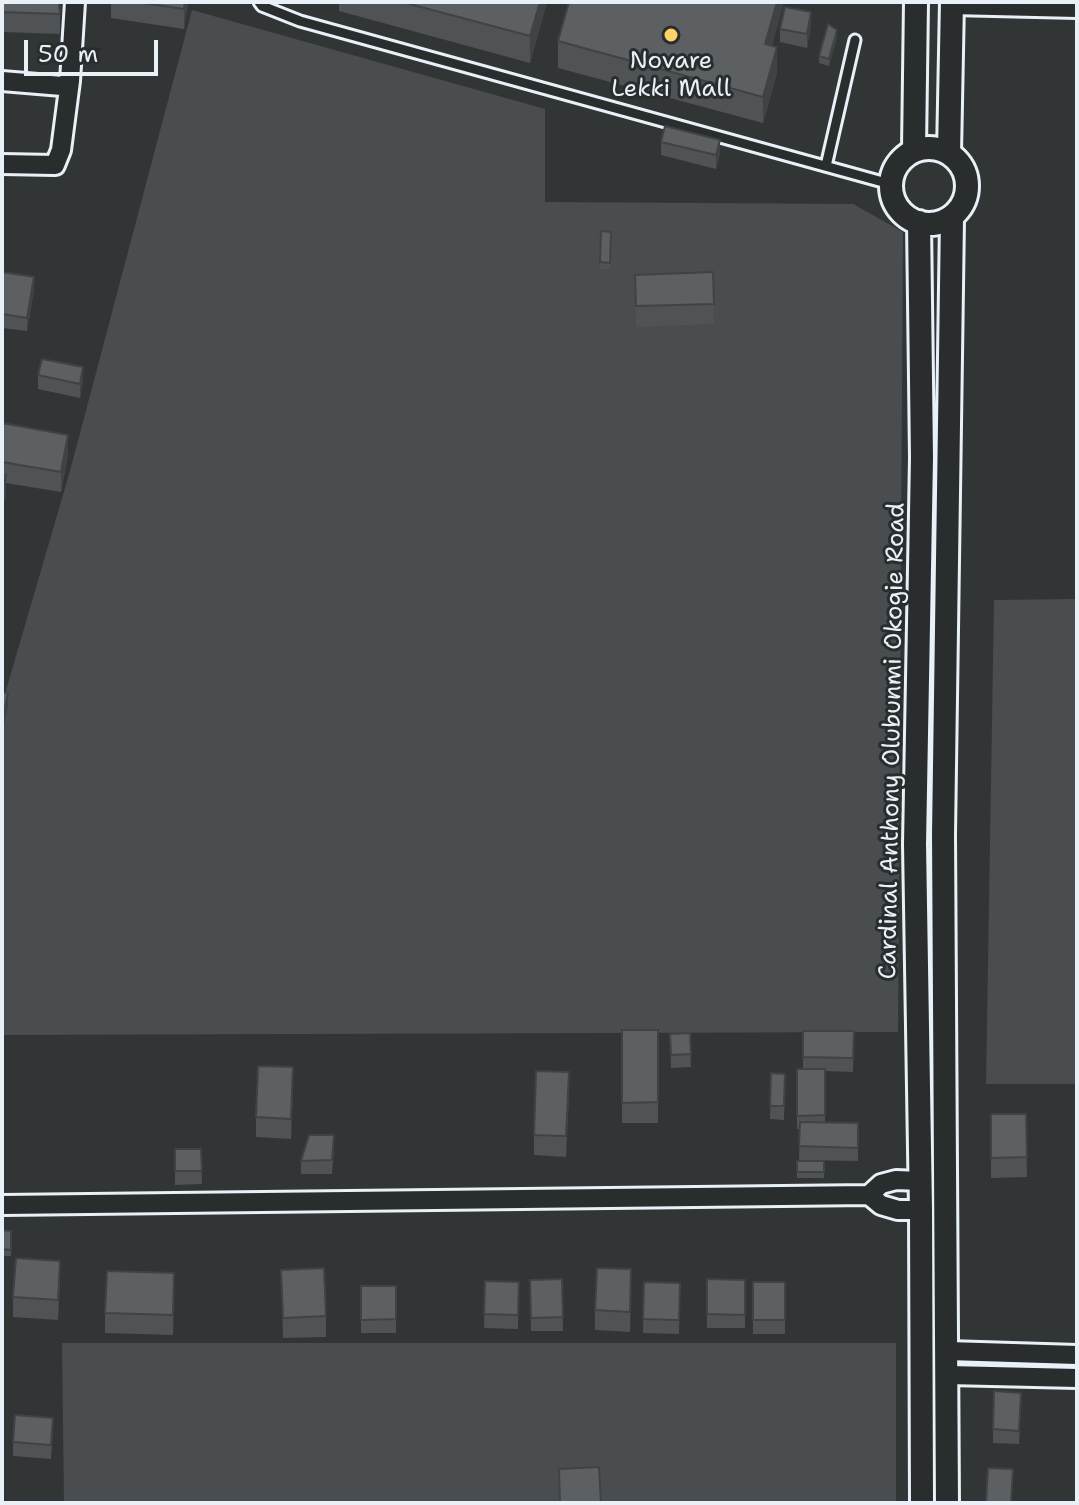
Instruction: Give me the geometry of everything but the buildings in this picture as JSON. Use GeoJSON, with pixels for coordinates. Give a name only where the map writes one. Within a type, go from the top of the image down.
{"type":"FeatureCollection","features":[{"type":"Feature","properties":{"kind":"street"},"geometry":{"type":"LineString","coordinates":[[8,164],[55,165],[61,150],[70,81],[75,2]]}},
{"type":"Feature","properties":{"kind":"street"},"geometry":{"type":"LineString","coordinates":[[914,149],[916,2]]}},
{"type":"Feature","properties":{"kind":"street"},"geometry":{"type":"LineString","coordinates":[[949,153],[952,4],[1077,8]]}},
{"type":"Feature","properties":{"kind":"street"},"geometry":{"type":"LineString","coordinates":[[2,81],[62,86],[70,81]]}},
{"type":"Feature","properties":{"kind":"street"},"geometry":{"type":"LineString","coordinates":[[926,147],[949,153],[960,163],[967,177],[968,193],[962,207],[952,219],[940,225],[919,222],[904,214],[894,201],[890,184],[893,170],[914,149],[926,147]]}},
{"type":"Feature","properties":{"kind":"street"},"geometry":{"type":"LineString","coordinates":[[947,1503],[943,834],[952,219]]}},
{"type":"Feature","properties":{"kind":"street","name":"Cardinal Anthony Olubunmi Okogie Road"},"geometry":{"type":"LineString","coordinates":[[919,222],[922,458],[915,844],[922,1503]]}},
{"type":"Feature","properties":{"kind":"street"},"geometry":{"type":"LineString","coordinates":[[869,1195],[881,1184],[896,1180],[920,1181]]}},
{"type":"Feature","properties":{"kind":"street"},"geometry":{"type":"LineString","coordinates":[[2,1205],[869,1195],[881,1205],[898,1210],[921,1210]]}},
{"type":"Feature","properties":{"kind":"street"},"geometry":{"type":"LineString","coordinates":[[948,1351],[1077,1355]]}},
{"type":"Feature","properties":{"kind":"street"},"geometry":{"type":"LineString","coordinates":[[948,1375],[1077,1378]]}},
{"type":"Feature","properties":{"kind":"lane"},"geometry":{"type":"LineString","coordinates":[[259,2],[300,21],[890,184]]}},
{"type":"Feature","properties":{"kind":"lane"},"geometry":{"type":"LineString","coordinates":[[826,166],[855,40]]}},
{"type":"Feature","properties":{"kind":"shaded area"},"geometry":{"type":"Polygon","coordinates":[[[192,10],[545,109],[545,202],[853,204],[903,232],[898,1032],[2,1035],[2,704],[70,471],[192,10]]]}},
{"type":"Feature","properties":{"kind":"shaded area"},"geometry":{"type":"Polygon","coordinates":[[[1077,599],[1077,1084],[986,1084],[994,600],[1077,599]]]}},
{"type":"Feature","properties":{"kind":"shaded area"},"geometry":{"type":"Polygon","coordinates":[[[62,1343],[896,1343],[896,1503],[64,1503],[62,1343]]]}},
{"type":"Feature","properties":{"kind":"place","name":"Novare Lekki Mall"},"geometry":{"type":"Point","coordinates":[671,35]}}]}
